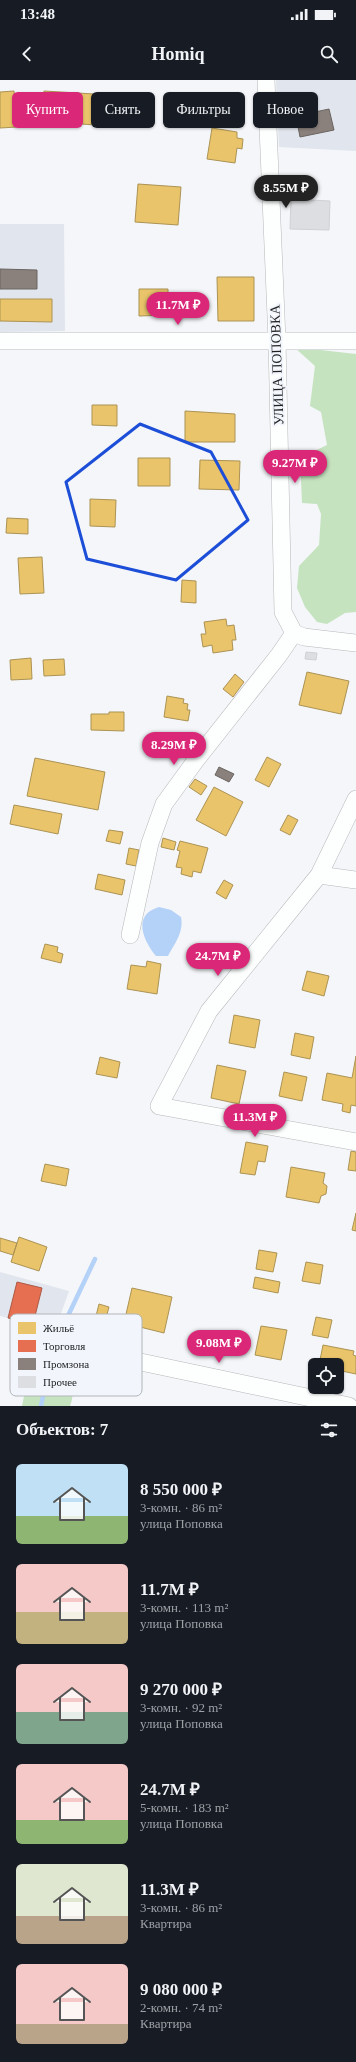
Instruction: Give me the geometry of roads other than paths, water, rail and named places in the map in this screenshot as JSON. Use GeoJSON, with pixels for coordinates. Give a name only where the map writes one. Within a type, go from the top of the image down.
{"type":"FeatureCollection","features":[{"type":"Feature","properties":{"kind":"street","name":"УЛИЦА ПОПОВКА"},"geometry":{"type":"LineString","coordinates":[[266,80],[277,340],[283,612],[294,633]]}},
{"type":"Feature","properties":{"kind":"street"},"geometry":{"type":"LineString","coordinates":[[0,341],[356,341]]}},
{"type":"Feature","properties":{"kind":"street"},"geometry":{"type":"LineString","coordinates":[[130,935],[150,843],[164,804],[294,633],[304,638],[356,643]]}},
{"type":"Feature","properties":{"kind":"street"},"geometry":{"type":"LineString","coordinates":[[356,799],[319,875],[209,1011],[159,1106],[356,1142]]}},
{"type":"Feature","properties":{"kind":"street"},"geometry":{"type":"LineString","coordinates":[[319,875],[356,880]]}},
{"type":"Feature","properties":{"kind":"street"},"geometry":{"type":"LineString","coordinates":[[142,1362],[348,1406]]}},
{"type":"Feature","properties":{"kind":"water"},"geometry":{"type":"Polygon","coordinates":[[[159,907],[171,910],[181,917],[182,922],[180,933],[168,956],[156,956],[147,943],[142,928],[145,916],[159,907]]]}},
{"type":"Feature","properties":{"kind":"waterway"},"geometry":{"type":"LineString","coordinates":[[69,1314],[95,1259]]}},
{"type":"Feature","properties":{"kind":"waterway"},"geometry":{"type":"LineString","coordinates":[[41,1406],[43,1396]]}}]}
